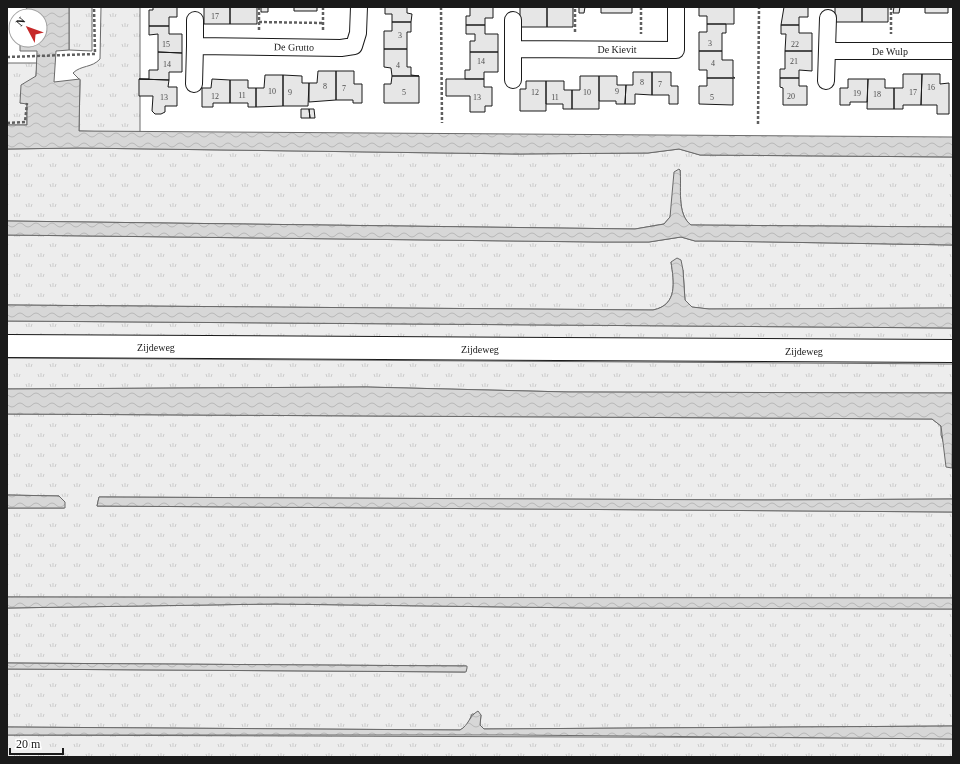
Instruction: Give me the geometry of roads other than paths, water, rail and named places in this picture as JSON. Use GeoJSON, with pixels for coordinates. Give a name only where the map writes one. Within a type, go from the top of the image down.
{"type":"FeatureCollection","features":[{"type":"Feature","properties":{"kind":"main road","name":"Zijdeweg"},"geometry":{"type":"LineString","coordinates":[[7,346],[953,351]]}},
{"type":"Feature","properties":{"kind":"street","name":"De Grutto"},"geometry":{"type":"LineString","coordinates":[[195,46],[324,48],[354,46],[358,33],[358,7]]}},
{"type":"Feature","properties":{"kind":"street","name":"De Kievit"},"geometry":{"type":"LineString","coordinates":[[514,49],[676,50],[676,7]]}},
{"type":"Feature","properties":{"kind":"street"},"geometry":{"type":"LineString","coordinates":[[826,81],[828,18]]}},
{"type":"Feature","properties":{"kind":"street"},"geometry":{"type":"LineString","coordinates":[[194,84],[195,20]]}},
{"type":"Feature","properties":{"kind":"street"},"geometry":{"type":"LineString","coordinates":[[513,20],[513,80]]}},
{"type":"Feature","properties":{"kind":"street","name":"De Wulp"},"geometry":{"type":"LineString","coordinates":[[827,51],[953,51]]}},
{"type":"Feature","properties":{"kind":"water"},"geometry":{"type":"Polygon","coordinates":[[[69,7],[69,50],[56,51],[54,82],[80,79],[79,131],[953,137],[953,157],[700,155],[679,149],[648,153],[516,154],[79,148],[7,149],[7,125],[27,125],[27,104],[20,103],[21,85],[36,76],[37,51],[20,51],[20,48],[48,48],[48,8],[27,8],[69,7]]]}},
{"type":"Feature","properties":{"kind":"water"},"geometry":{"type":"Polygon","coordinates":[[[679,169],[681,207],[686,220],[691,225],[953,227],[953,245],[695,241],[681,237],[649,242],[597,242],[7,235],[7,221],[635,229],[664,224],[670,217],[674,172],[679,169]]]}},
{"type":"Feature","properties":{"kind":"water"},"geometry":{"type":"Polygon","coordinates":[[[677,258],[681,260],[683,270],[685,300],[692,307],[709,309],[953,308],[953,328],[7,321],[7,305],[653,310],[667,303],[670,298],[673,285],[671,262],[677,258]]]}},
{"type":"Feature","properties":{"kind":"water"},"geometry":{"type":"Polygon","coordinates":[[[366,387],[568,392],[953,393],[952,468],[946,467],[941,426],[932,419],[7,414],[7,389],[366,387]]]}},
{"type":"Feature","properties":{"kind":"water"},"geometry":{"type":"Polygon","coordinates":[[[7,495],[59,496],[65,502],[65,508],[7,508],[7,495]]]}},
{"type":"Feature","properties":{"kind":"water"},"geometry":{"type":"Polygon","coordinates":[[[99,497],[765,500],[953,499],[953,512],[97,506],[99,497]]]}},
{"type":"Feature","properties":{"kind":"water"},"geometry":{"type":"Polygon","coordinates":[[[7,597],[953,598],[953,609],[586,608],[274,604],[7,608],[7,597]]]}},
{"type":"Feature","properties":{"kind":"water"},"geometry":{"type":"Polygon","coordinates":[[[7,663],[467,666],[467,668],[466,672],[7,669],[7,663]]]}},
{"type":"Feature","properties":{"kind":"water"},"geometry":{"type":"Polygon","coordinates":[[[478,711],[481,715],[480,725],[484,729],[953,726],[953,739],[514,735],[7,735],[7,727],[460,730],[478,711]]]}}]}
